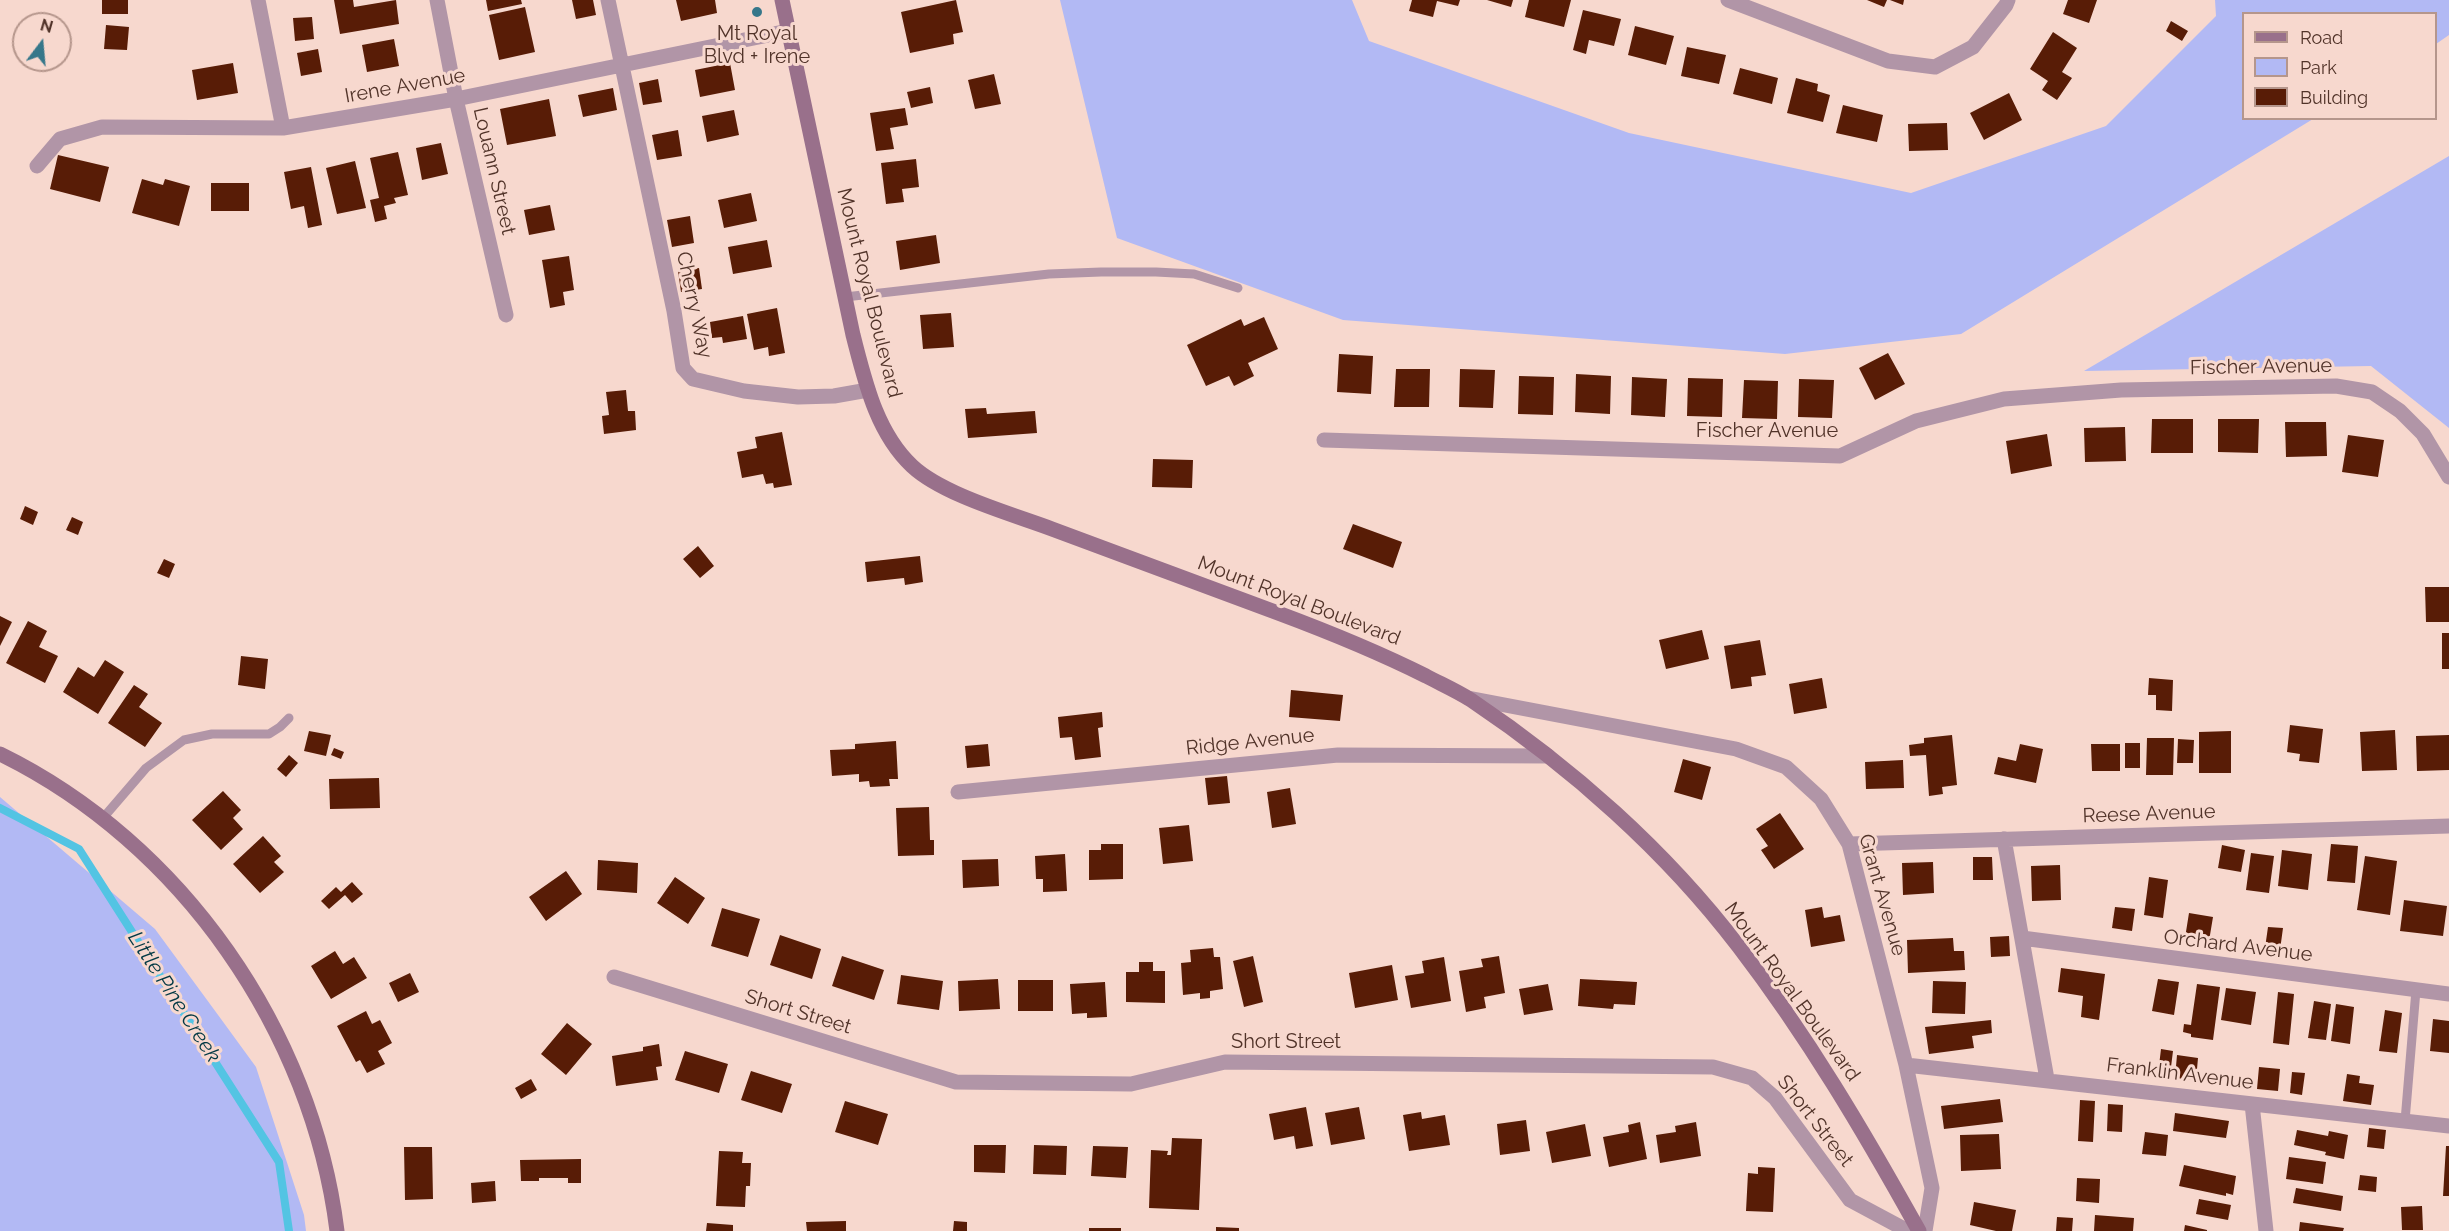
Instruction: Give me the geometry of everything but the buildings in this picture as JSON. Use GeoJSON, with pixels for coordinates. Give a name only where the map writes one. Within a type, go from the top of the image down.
{"type":"FeatureCollection","features":[{"type":"Feature","properties":{"kind":"main road","name":"Mount Royal Boulevard"},"geometry":{"type":"LineString","coordinates":[[782,0],[845,297],[868,390],[878,418],[896,448],[914,468],[945,487],[1384,655],[1468,698],[1548,756],[1651,847],[1738,945],[1803,1036],[1858,1121],[1919,1231]]}},
{"type":"Feature","properties":{"kind":"main road"},"geometry":{"type":"LineString","coordinates":[[0,754],[60,788],[103,818],[174,884],[215,932],[251,984],[279,1039],[300,1089],[322,1154],[337,1231]]}},
{"type":"Feature","properties":{"kind":"street"},"geometry":{"type":"LineString","coordinates":[[258,0],[283,128]]}},
{"type":"Feature","properties":{"kind":"street","name":"Louann Street"},"geometry":{"type":"LineString","coordinates":[[437,0],[456,99],[506,315]]}},
{"type":"Feature","properties":{"kind":"street","name":"Cherry Way"},"geometry":{"type":"LineString","coordinates":[[608,0],[674,311],[683,368],[693,379],[744,391],[798,397],[834,396],[868,390]]}},
{"type":"Feature","properties":{"kind":"street"},"geometry":{"type":"LineString","coordinates":[[1728,0],[1888,61],[1935,66],[1973,47],[2008,0]]}},
{"type":"Feature","properties":{"kind":"street","name":"Irene Avenue"},"geometry":{"type":"LineString","coordinates":[[37,166],[60,139],[102,127],[283,128],[456,99],[788,31]]}},
{"type":"Feature","properties":{"kind":"street","name":"Fischer Avenue"},"geometry":{"type":"LineString","coordinates":[[1324,440],[1840,456],[1916,421],[2004,399],[2121,390],[2336,386],[2373,392],[2400,411],[2423,434],[2449,477]]}},
{"type":"Feature","properties":{"kind":"street","name":"Grant Avenue"},"geometry":{"type":"LineString","coordinates":[[1468,698],[1736,749],[1786,767],[1821,799],[1849,844],[1906,1065],[1932,1188],[1925,1231]]}},
{"type":"Feature","properties":{"kind":"street","name":"Ridge Avenue"},"geometry":{"type":"LineString","coordinates":[[958,792],[1338,755],[1548,756]]}},
{"type":"Feature","properties":{"kind":"street","name":"Reese Avenue"},"geometry":{"type":"LineString","coordinates":[[1849,844],[2449,826]]}},
{"type":"Feature","properties":{"kind":"street"},"geometry":{"type":"LineString","coordinates":[[2004,839],[2047,1079]]}},
{"type":"Feature","properties":{"kind":"street","name":"Orchard Avenue"},"geometry":{"type":"LineString","coordinates":[[2022,938],[2449,994]]}},
{"type":"Feature","properties":{"kind":"street","name":"Short Street"},"geometry":{"type":"LineString","coordinates":[[614,977],[956,1082],[1131,1084],[1226,1062],[1713,1067],[1752,1078],[1775,1098],[1850,1200],[1908,1231]]}},
{"type":"Feature","properties":{"kind":"street","name":"Franklin Avenue"},"geometry":{"type":"LineString","coordinates":[[1906,1065],[2047,1079],[2449,1126]]}},
{"type":"Feature","properties":{"kind":"street"},"geometry":{"type":"LineString","coordinates":[[2252,1104],[2266,1231]]}},
{"type":"Feature","properties":{"kind":"lane"},"geometry":{"type":"LineString","coordinates":[[845,297],[1049,274],[1110,272],[1194,274],[1238,288]]}},
{"type":"Feature","properties":{"kind":"lane"},"geometry":{"type":"LineString","coordinates":[[103,818],[146,768],[184,740],[212,734],[269,734],[289,718]]}},
{"type":"Feature","properties":{"kind":"lane"},"geometry":{"type":"LineString","coordinates":[[2405,1121],[2416,990]]}},
{"type":"Feature","properties":{"kind":"green space"},"geometry":{"type":"Polygon","coordinates":[[[1060,0],[1352,0],[1369,41],[1629,133],[1911,193],[2106,126],[2216,16],[2215,0],[2449,0],[2449,35],[2437,43],[2437,12],[2242,12],[2242,120],[2311,120],[1961,334],[1785,354],[1343,320],[1117,238],[1060,0]]]}},
{"type":"Feature","properties":{"kind":"green space"},"geometry":{"type":"Polygon","coordinates":[[[2449,156],[2449,428],[2371,366],[2084,371],[2449,156]]]}},
{"type":"Feature","properties":{"kind":"green space"},"geometry":{"type":"Polygon","coordinates":[[[0,797],[155,929],[256,1067],[304,1215],[306,1231],[0,1231],[0,797]]]}},
{"type":"Feature","properties":{"kind":"waterway","name":"Little Pine Creek"},"geometry":{"type":"LineString","coordinates":[[0,808],[79,849],[279,1162],[289,1231]]}},
{"type":"Feature","properties":{"kind":"place","name":"Mt Royal Blvd + Irene"},"geometry":{"type":"Point","coordinates":[757,12]}}]}
